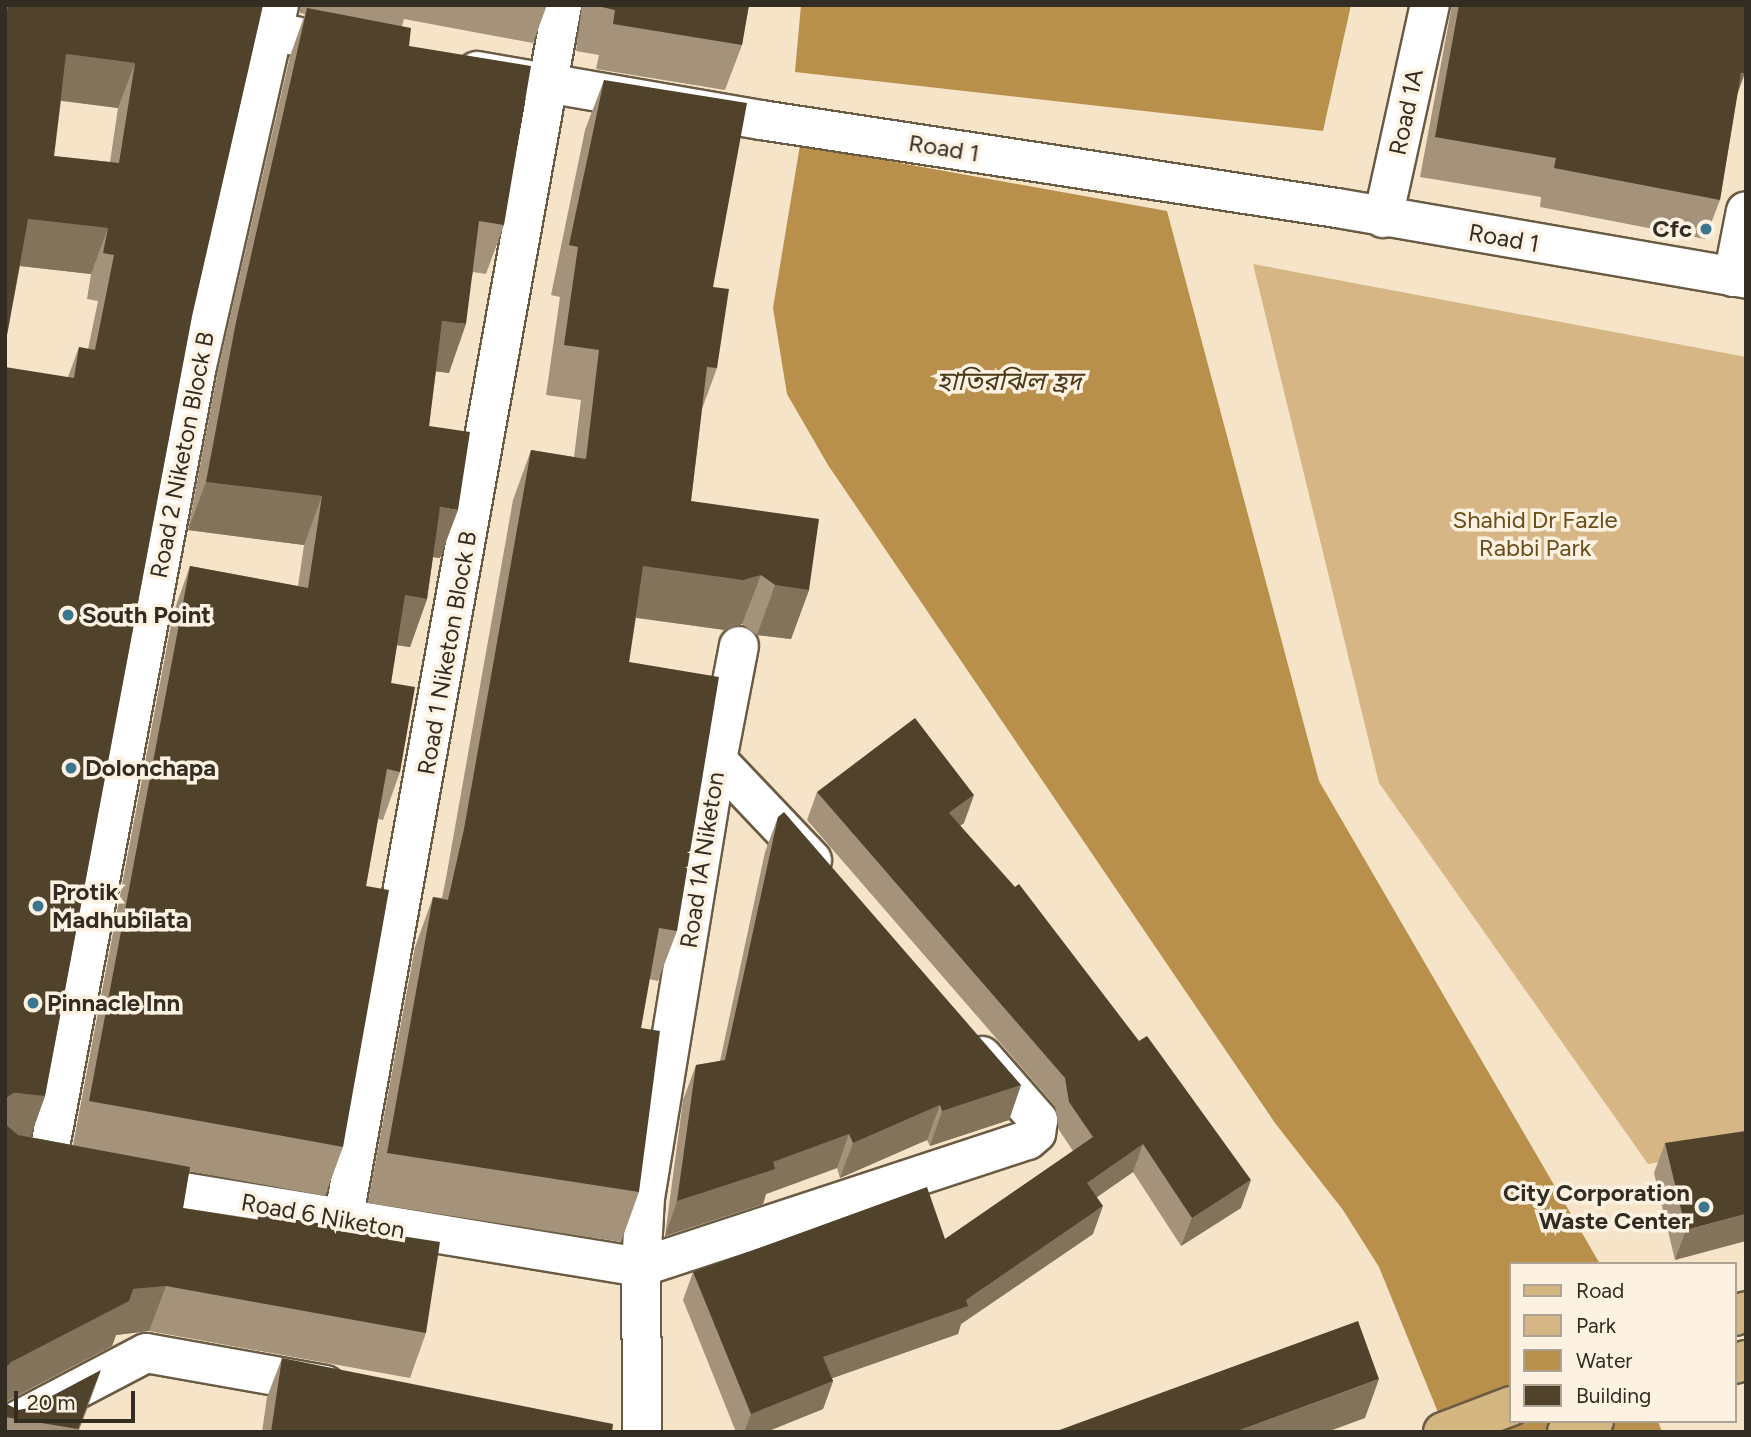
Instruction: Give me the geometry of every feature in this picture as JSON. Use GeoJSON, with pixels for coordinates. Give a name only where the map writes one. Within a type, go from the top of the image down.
{"type":"FeatureCollection","features":[{"type":"Feature","properties":{"kind":"main road"},"geometry":{"type":"LineString","coordinates":[[1443,1432],[1510,1406]]}},
{"type":"Feature","properties":{"kind":"main road"},"geometry":{"type":"LineString","coordinates":[[1567,1432],[1589,1423]]}},
{"type":"Feature","properties":{"kind":"street"},"geometry":{"type":"LineString","coordinates":[[144,5],[277,19],[380,53]]}},
{"type":"Feature","properties":{"kind":"street","name":"Road 1 Niketon Block B"},"geometry":{"type":"LineString","coordinates":[[343,1221],[550,85],[562,5]]}},
{"type":"Feature","properties":{"kind":"street","name":"Road 1A"},"geometry":{"type":"LineString","coordinates":[[1383,218],[1430,5]]}},
{"type":"Feature","properties":{"kind":"street","name":"Road 2 Niketon Block B"},"geometry":{"type":"LineString","coordinates":[[46,1168],[197,366],[277,19]]}},
{"type":"Feature","properties":{"kind":"street","name":"Road 1"},"geometry":{"type":"LineString","coordinates":[[445,65],[550,85],[1383,218],[1739,278]]}},
{"type":"Feature","properties":{"kind":"street"},"geometry":{"type":"LineString","coordinates":[[1739,278],[1746,211]]}},
{"type":"Feature","properties":{"kind":"street"},"geometry":{"type":"LineString","coordinates":[[717,760],[739,646]]}},
{"type":"Feature","properties":{"kind":"street","name":"Road 1A Niketon"},"geometry":{"type":"LineString","coordinates":[[717,760],[834,885]]}},
{"type":"Feature","properties":{"kind":"street","name":"Road 1A Niketon"},"geometry":{"type":"LineString","coordinates":[[642,1432],[641,1267],[645,1198],[717,760]]}},
{"type":"Feature","properties":{"kind":"street"},"geometry":{"type":"LineString","coordinates":[[641,1267],[1028,1140],[1036,1133],[1038,1120],[958,1028]]}},
{"type":"Feature","properties":{"kind":"street","name":"Road 6 Niketon"},"geometry":{"type":"LineString","coordinates":[[5,1159],[343,1221],[641,1267]]}},
{"type":"Feature","properties":{"kind":"street"},"geometry":{"type":"LineString","coordinates":[[5,1427],[146,1353],[365,1392]]}},
{"type":"Feature","properties":{"kind":"green space","name":"Shahid Dr Fazle Rabbi Park"},"geometry":{"type":"Polygon","coordinates":[[[1253,264],[1746,357],[1746,1148],[1648,1164],[1379,783],[1253,264]]]}},
{"type":"Feature","properties":{"kind":"water"},"geometry":{"type":"Polygon","coordinates":[[[801,5],[1351,5],[1323,131],[795,72],[801,5]]]}},
{"type":"Feature","properties":{"kind":"water","name":"হাতিরঝিল হ্রদ"},"geometry":{"type":"Polygon","coordinates":[[[800,145],[1167,211],[1319,781],[1599,1262],[1510,1262],[1510,1423],[1659,1423],[1662,1432],[1446,1432],[1379,1267],[1343,1210],[1275,1123],[828,465],[787,394],[773,308],[800,145]]]}},
{"type":"Feature","properties":{"kind":"building"},"geometry":{"type":"Polygon","coordinates":[[[8,5],[263,5],[192,316],[45,1096],[14,1093],[5,1099],[5,367],[74,378],[79,347],[95,350],[114,255],[103,253],[108,228],[28,219],[5,346],[5,22],[8,5]],[[66,54],[54,156],[119,163],[135,63],[66,54]]]}},
{"type":"Feature","properties":{"kind":"building"},"geometry":{"type":"Polygon","coordinates":[[[593,5],[749,5],[742,45],[613,24],[615,10],[593,5]]]}},
{"type":"Feature","properties":{"kind":"building"},"geometry":{"type":"Polygon","coordinates":[[[1459,5],[1746,5],[1745,73],[1741,73],[1720,200],[1554,168],[1556,158],[1435,137],[1459,5]]]}},
{"type":"Feature","properties":{"kind":"building"},"geometry":{"type":"Polygon","coordinates":[[[307,8],[411,28],[409,46],[531,66],[504,225],[479,221],[466,324],[442,321],[429,426],[470,432],[458,510],[440,507],[427,599],[405,595],[391,683],[415,687],[400,772],[387,769],[366,886],[389,890],[343,1147],[89,1101],[190,566],[308,588],[322,496],[206,482],[236,322],[307,8]]]}},
{"type":"Feature","properties":{"kind":"building"},"geometry":{"type":"Polygon","coordinates":[[[604,80],[747,103],[713,287],[729,289],[717,368],[707,367],[691,501],[819,519],[809,590],[775,585],[761,575],[743,580],[643,566],[629,662],[719,677],[677,931],[659,928],[641,1028],[660,1031],[639,1192],[387,1153],[433,897],[448,900],[464,829],[531,450],[586,459],[599,350],[564,345],[578,247],[569,245],[604,80]]]}},
{"type":"Feature","properties":{"kind":"building"},"geometry":{"type":"Polygon","coordinates":[[[915,718],[974,795],[949,813],[1015,887],[1019,884],[1139,1041],[1147,1036],[1251,1180],[1192,1218],[1143,1144],[1087,1183],[1103,1206],[966,1300],[968,1306],[823,1357],[833,1381],[751,1414],[693,1272],[927,1187],[945,1239],[1093,1137],[1069,1102],[1065,1078],[817,792],[915,718]]]}},
{"type":"Feature","properties":{"kind":"building"},"geometry":{"type":"Polygon","coordinates":[[[784,812],[1021,1085],[942,1111],[940,1105],[853,1143],[849,1134],[773,1162],[775,1169],[677,1201],[696,1065],[725,1060],[778,817],[784,812]]]}},
{"type":"Feature","properties":{"kind":"building"},"geometry":{"type":"Polygon","coordinates":[[[5,1124],[18,1135],[190,1167],[183,1208],[258,1220],[259,1214],[440,1242],[426,1333],[166,1286],[133,1289],[129,1301],[11,1362],[5,1369],[5,1124]]]}},
{"type":"Feature","properties":{"kind":"building"},"geometry":{"type":"Polygon","coordinates":[[[1746,1131],[1746,1214],[1686,1230],[1665,1143],[1746,1131]]]}},
{"type":"Feature","properties":{"kind":"building"},"geometry":{"type":"Polygon","coordinates":[[[1358,1321],[1379,1379],[1235,1432],[1054,1432],[1358,1321]]]}},
{"type":"Feature","properties":{"kind":"building"},"geometry":{"type":"Polygon","coordinates":[[[282,1358],[613,1424],[612,1432],[271,1432],[282,1358]]]}},
{"type":"Feature","properties":{"kind":"building"},"geometry":{"type":"Polygon","coordinates":[[[101,1370],[78,1429],[5,1417],[5,1403],[18,1410],[29,1408],[101,1370]]]}},
{"type":"Feature","properties":{"kind":"place","name":"Cfc"},"geometry":{"type":"Point","coordinates":[1706,229]}},
{"type":"Feature","properties":{"kind":"place","name":"South Point"},"geometry":{"type":"Point","coordinates":[68,615]}},
{"type":"Feature","properties":{"kind":"place","name":"Dolonchapa"},"geometry":{"type":"Point","coordinates":[71,768]}},
{"type":"Feature","properties":{"kind":"place","name":"Protik Madhubilata"},"geometry":{"type":"Point","coordinates":[38,906]}},
{"type":"Feature","properties":{"kind":"place","name":"Pinnacle Inn"},"geometry":{"type":"Point","coordinates":[33,1003]}},
{"type":"Feature","properties":{"kind":"place","name":"City Corporation Waste Center"},"geometry":{"type":"Point","coordinates":[1704,1207]}}]}
